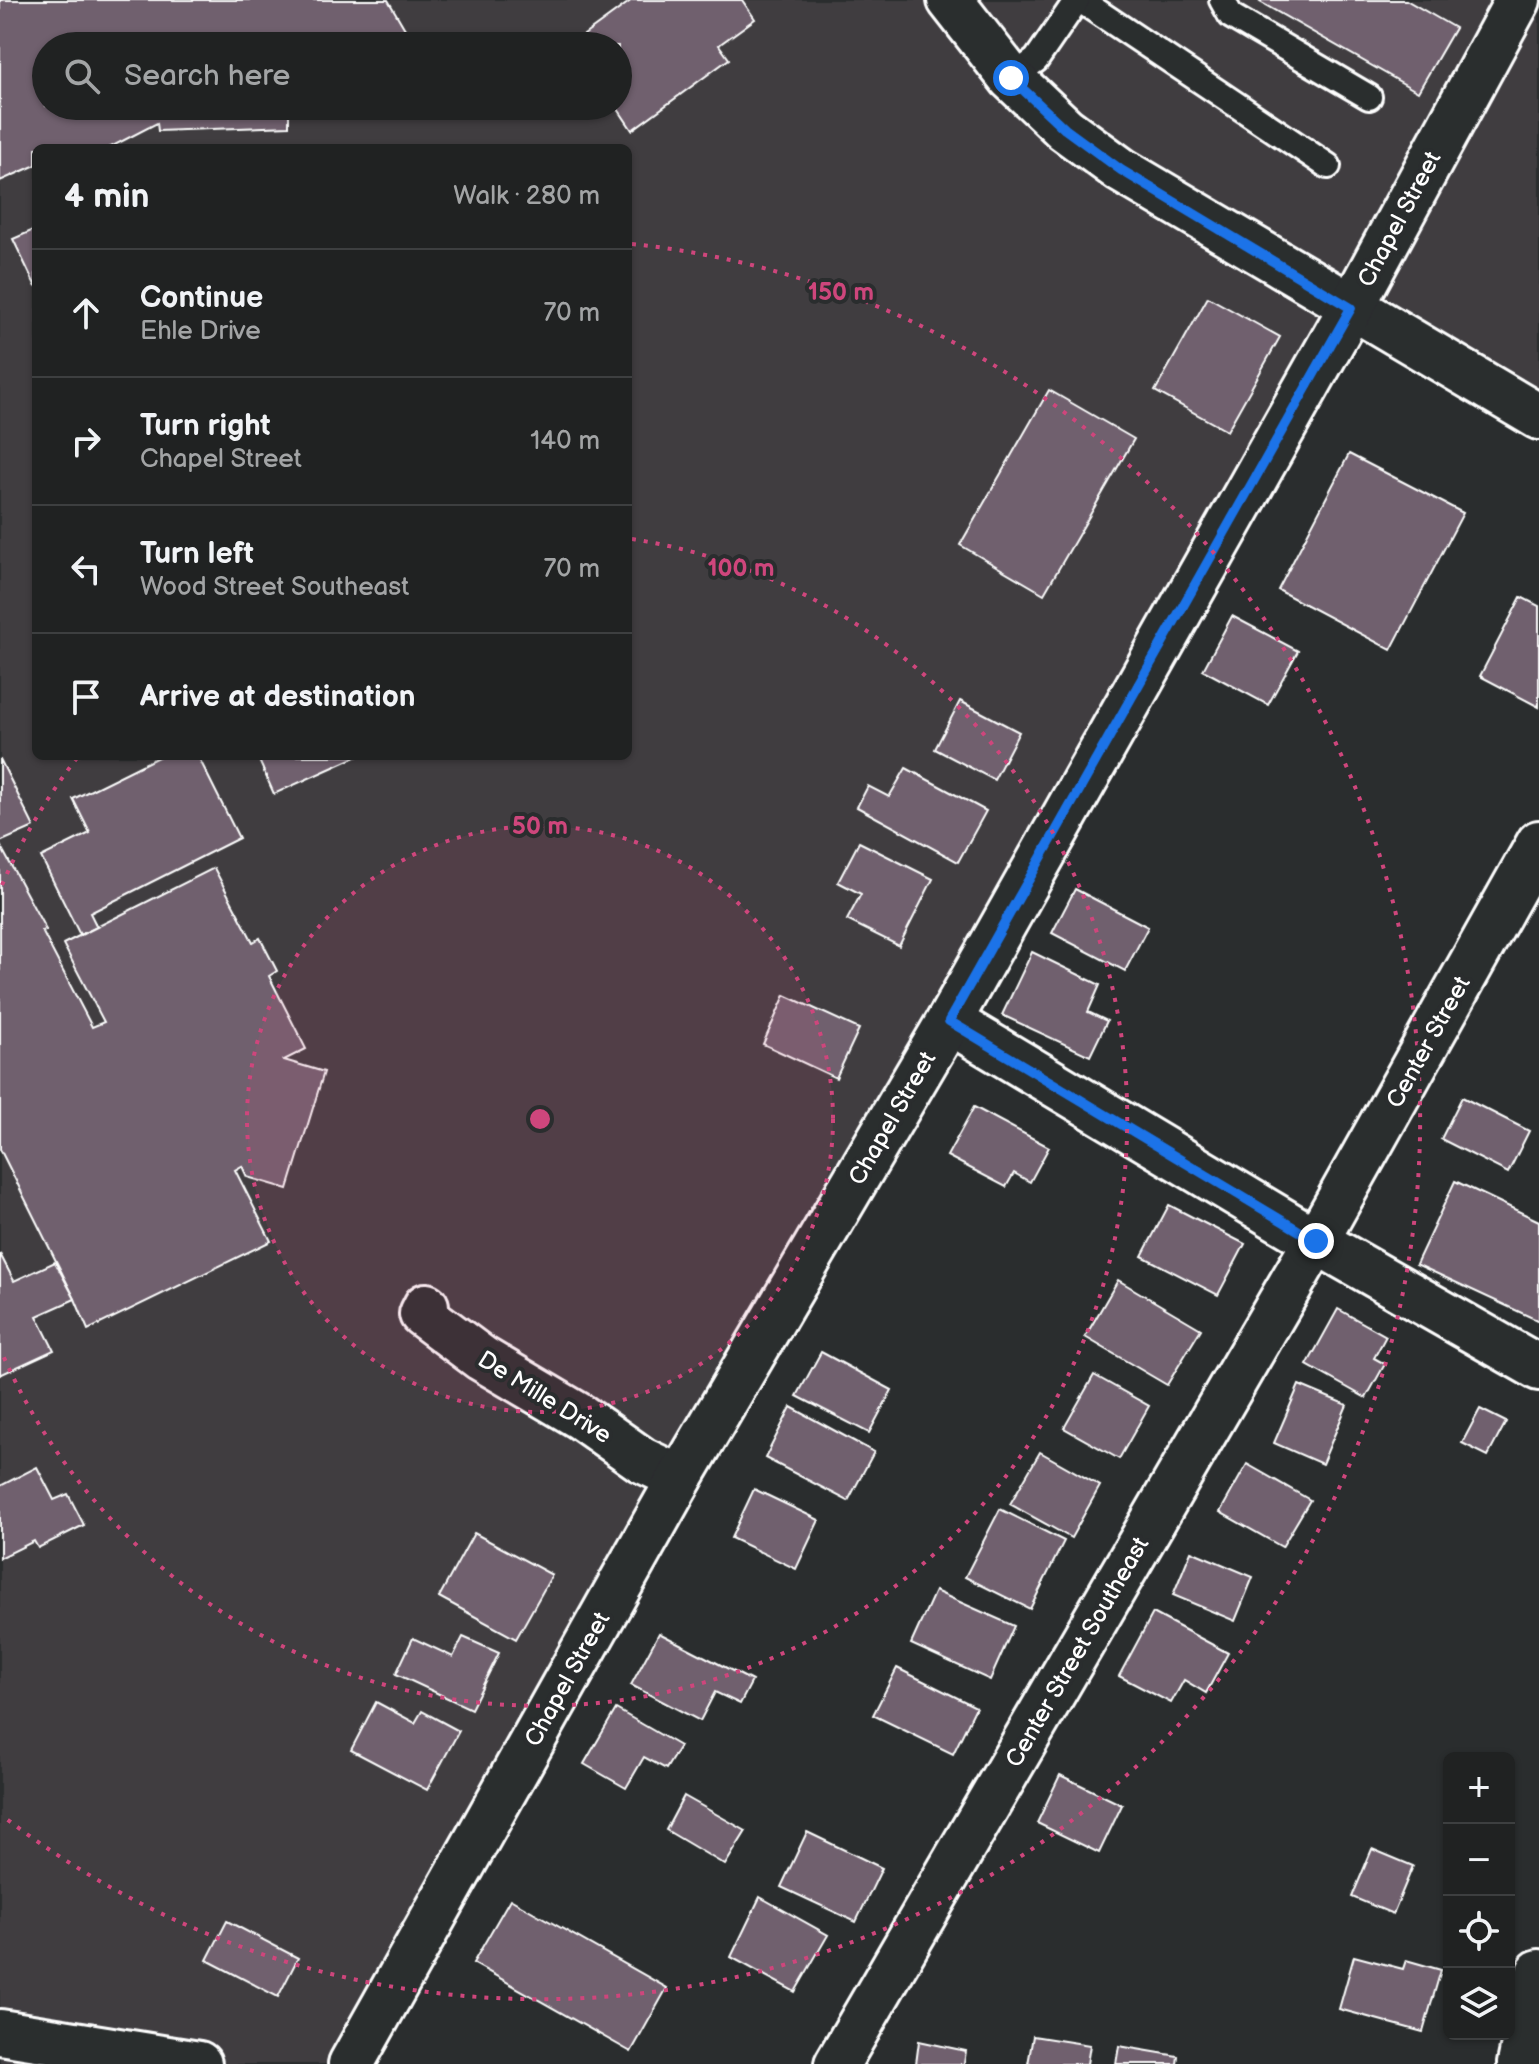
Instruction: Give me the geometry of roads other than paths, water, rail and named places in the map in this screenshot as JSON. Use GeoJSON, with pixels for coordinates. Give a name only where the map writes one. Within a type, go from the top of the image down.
{"type":"FeatureCollection","features":[{"type":"Feature","properties":{"kind":"street"},"geometry":{"type":"LineString","coordinates":[[950,0],[1011,78],[1065,129],[1121,170],[1539,417]]}},
{"type":"Feature","properties":{"kind":"street","name":"Chapel Street"},"geometry":{"type":"LineString","coordinates":[[351,2064],[680,1478],[949,1021],[1334,298],[1518,0]]}},
{"type":"Feature","properties":{"kind":"street","name":"Center Street"},"geometry":{"type":"LineString","coordinates":[[1316,1241],[1539,843]]}},
{"type":"Feature","properties":{"kind":"street"},"geometry":{"type":"LineString","coordinates":[[949,1021],[1316,1241],[1539,1368]]}},
{"type":"Feature","properties":{"kind":"street","name":"Center Street Southeast"},"geometry":{"type":"LineString","coordinates":[[837,2064],[1316,1241]]}},
{"type":"Feature","properties":{"kind":"street","name":"De Mille Drive"},"geometry":{"type":"LineString","coordinates":[[426,1306],[422,1314],[481,1358],[581,1417],[642,1460],[680,1478]]}},
{"type":"Feature","properties":{"kind":"street"},"geometry":{"type":"LineString","coordinates":[[1520,2064],[1539,1972]]}},
{"type":"Feature","properties":{"kind":"street"},"geometry":{"type":"LineString","coordinates":[[0,2032],[199,2064]]}},
{"type":"Feature","properties":{"kind":"lane"},"geometry":{"type":"LineString","coordinates":[[1011,78],[1036,60],[1078,0],[1328,166]]}},
{"type":"Feature","properties":{"kind":"lane"},"geometry":{"type":"LineString","coordinates":[[1222,0],[1231,16],[1369,97]]}}]}
